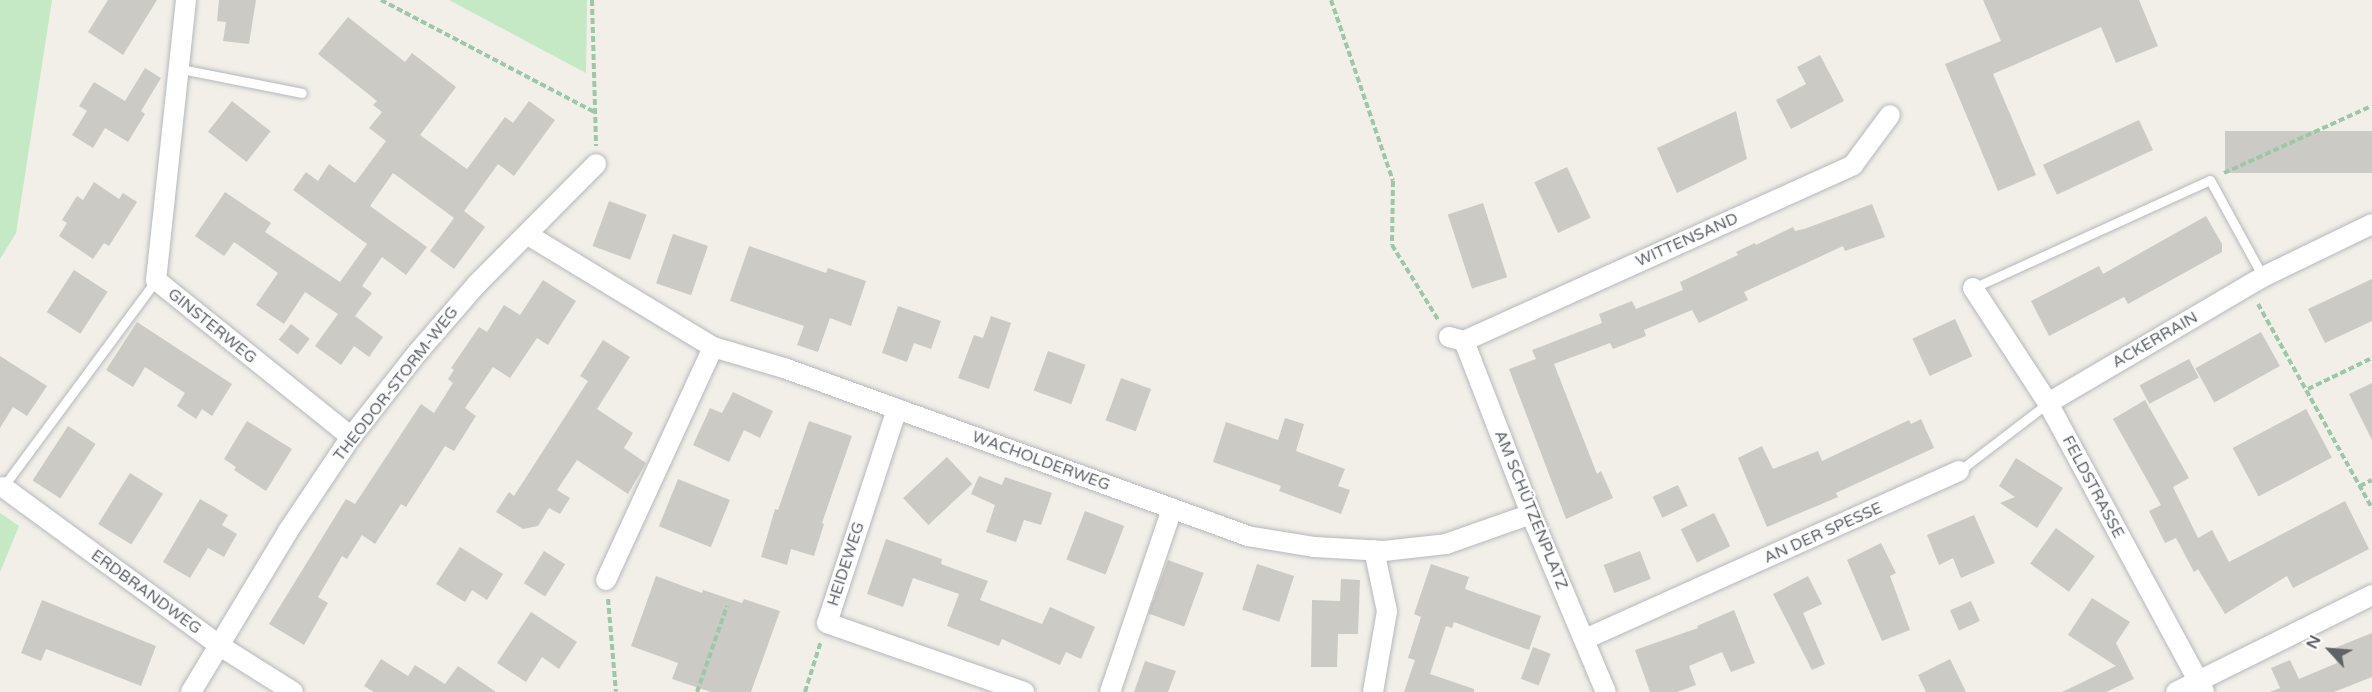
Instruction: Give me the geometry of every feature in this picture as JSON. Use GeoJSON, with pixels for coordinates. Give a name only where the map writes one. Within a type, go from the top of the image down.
{"type":"FeatureCollection","features":[{"type":"Feature","properties":{"kind":"street","name":"GINSTERWEG"},"geometry":{"type":"LineString","coordinates":[[186,0],[181,69],[156,280],[351,437]]}},
{"type":"Feature","properties":{"kind":"street","name":"WITTENSAND"},"geometry":{"type":"LineString","coordinates":[[1456,339],[1853,165],[1890,116]]}},
{"type":"Feature","properties":{"kind":"street","name":"THEODOR-STORM-WEG"},"geometry":{"type":"LineString","coordinates":[[191,692],[288,531],[351,437],[418,352],[477,284],[596,164]]}},
{"type":"Feature","properties":{"kind":"street","name":"ACKERRAIN"},"geometry":{"type":"LineString","coordinates":[[2048,403],[2255,281],[2372,224]]}},
{"type":"Feature","properties":{"kind":"street","name":"WACHOLDERWEG"},"geometry":{"type":"LineString","coordinates":[[528,235],[712,347],[783,368],[1247,536],[1314,547],[1374,550],[1446,544],[1531,514]]}},
{"type":"Feature","properties":{"kind":"street","name":"FELDSTRASSE"},"geometry":{"type":"LineString","coordinates":[[1973,288],[2048,403],[2201,687]]}},
{"type":"Feature","properties":{"kind":"street","name":"AM SCHÜTZENPLATZ"},"geometry":{"type":"LineString","coordinates":[[1456,339],[1606,692]]}},
{"type":"Feature","properties":{"kind":"street"},"geometry":{"type":"LineString","coordinates":[[606,580],[712,347]]}},
{"type":"Feature","properties":{"kind":"street","name":"HEIDEWEG"},"geometry":{"type":"LineString","coordinates":[[897,409],[827,623],[1024,692]]}},
{"type":"Feature","properties":{"kind":"street","name":"AN DER SPESSE"},"geometry":{"type":"LineString","coordinates":[[1585,639],[1959,471]]}},
{"type":"Feature","properties":{"kind":"street","name":"ERDBRANDWEG"},"geometry":{"type":"LineString","coordinates":[[3,487],[220,646],[293,692]]}},
{"type":"Feature","properties":{"kind":"street"},"geometry":{"type":"LineString","coordinates":[[1110,692],[1172,509]]}},
{"type":"Feature","properties":{"kind":"street"},"geometry":{"type":"LineString","coordinates":[[1373,692],[1387,611],[1374,550]]}},
{"type":"Feature","properties":{"kind":"street"},"geometry":{"type":"LineString","coordinates":[[2176,692],[2201,687],[2372,595]]}},
{"type":"Feature","properties":{"kind":"lane"},"geometry":{"type":"LineString","coordinates":[[181,69],[302,93]]}},
{"type":"Feature","properties":{"kind":"lane"},"geometry":{"type":"LineString","coordinates":[[1973,288],[2210,180],[2255,281]]}},
{"type":"Feature","properties":{"kind":"lane"},"geometry":{"type":"LineString","coordinates":[[3,487],[156,280]]}},
{"type":"Feature","properties":{"kind":"lane","name":"AN DER SPESSE"},"geometry":{"type":"LineString","coordinates":[[1959,471],[2048,403]]}},
{"type":"Feature","properties":{"kind":"path"},"geometry":{"type":"LineString","coordinates":[[381,0],[594,112]]}},
{"type":"Feature","properties":{"kind":"path"},"geometry":{"type":"LineString","coordinates":[[592,0],[596,164]]}},
{"type":"Feature","properties":{"kind":"path"},"geometry":{"type":"LineString","coordinates":[[1331,0],[1394,181],[1392,245],[1456,339]]}},
{"type":"Feature","properties":{"kind":"path"},"geometry":{"type":"LineString","coordinates":[[2210,180],[2372,106]]}},
{"type":"Feature","properties":{"kind":"path"},"geometry":{"type":"LineString","coordinates":[[2255,281],[2308,389],[2372,508]]}},
{"type":"Feature","properties":{"kind":"path"},"geometry":{"type":"LineString","coordinates":[[2308,389],[2372,358]]}},
{"type":"Feature","properties":{"kind":"path"},"geometry":{"type":"LineString","coordinates":[[2360,486],[2372,480]]}},
{"type":"Feature","properties":{"kind":"path"},"geometry":{"type":"LineString","coordinates":[[606,580],[616,692]]}},
{"type":"Feature","properties":{"kind":"path"},"geometry":{"type":"LineString","coordinates":[[697,692],[727,606]]}},
{"type":"Feature","properties":{"kind":"path"},"geometry":{"type":"LineString","coordinates":[[805,692],[827,623]]}},
{"type":"Feature","properties":{"kind":"green space"},"geometry":{"type":"Polygon","coordinates":[[[0,0],[52,0],[16,233],[0,259],[0,0]]]}},
{"type":"Feature","properties":{"kind":"green space"},"geometry":{"type":"Polygon","coordinates":[[[449,0],[587,0],[586,73],[449,0]]]}},
{"type":"Feature","properties":{"kind":"green space"},"geometry":{"type":"Polygon","coordinates":[[[0,513],[19,526],[0,572],[0,513]]]}},
{"type":"Feature","properties":{"kind":"building"},"geometry":{"type":"Polygon","coordinates":[[[108,0],[157,0],[123,55],[88,32],[108,0]]]}},
{"type":"Feature","properties":{"kind":"building"},"geometry":{"type":"Polygon","coordinates":[[[219,0],[256,0],[249,44],[223,41],[226,22],[217,21],[219,0]]]}},
{"type":"Feature","properties":{"kind":"building"},"geometry":{"type":"Polygon","coordinates":[[[1983,0],[2139,0],[2158,46],[2116,63],[2101,27],[1993,74],[2036,175],[1998,191],[1945,64],[2001,41],[1983,0]]]}},
{"type":"Feature","properties":{"kind":"building"},"geometry":{"type":"Polygon","coordinates":[[[348,17],[405,62],[412,53],[456,87],[420,135],[467,169],[505,117],[513,123],[529,101],[555,120],[514,176],[498,164],[464,211],[485,227],[454,269],[430,251],[454,218],[393,173],[370,206],[427,247],[406,275],[382,257],[362,286],[372,293],[355,316],[383,337],[369,357],[354,346],[341,365],[315,346],[338,314],[305,292],[284,324],[256,305],[278,273],[234,242],[224,256],[195,236],[225,192],[271,223],[265,232],[340,282],[367,244],[293,190],[306,172],[318,181],[329,164],[355,183],[386,141],[369,128],[382,112],[373,105],[377,101],[318,54],[348,17]]]}},
{"type":"Feature","properties":{"kind":"building"},"geometry":{"type":"Polygon","coordinates":[[[1820,55],[1844,101],[1791,129],[1776,100],[1806,84],[1797,67],[1820,55]]]}},
{"type":"Feature","properties":{"kind":"building"},"geometry":{"type":"Polygon","coordinates":[[[145,68],[161,78],[141,111],[145,114],[128,142],[105,128],[93,148],[72,135],[87,111],[79,106],[94,82],[125,101],[145,68]]]}},
{"type":"Feature","properties":{"kind":"building"},"geometry":{"type":"Polygon","coordinates":[[[232,101],[271,131],[247,162],[208,132],[232,101]]]}},
{"type":"Feature","properties":{"kind":"building"},"geometry":{"type":"Polygon","coordinates":[[[1736,111],[1747,159],[1677,193],[1657,148],[1736,111]]]}},
{"type":"Feature","properties":{"kind":"building"},"geometry":{"type":"Polygon","coordinates":[[[2139,120],[2153,150],[2057,195],[2043,165],[2139,120]]]}},
{"type":"Feature","properties":{"kind":"building"},"geometry":{"type":"Polygon","coordinates":[[[2225,131],[2372,131],[2372,173],[2225,173],[2225,131]]]}},
{"type":"Feature","properties":{"kind":"building"},"geometry":{"type":"Polygon","coordinates":[[[1567,167],[1591,218],[1558,233],[1534,182],[1567,167]]]}},
{"type":"Feature","properties":{"kind":"building"},"geometry":{"type":"Polygon","coordinates":[[[94,182],[119,199],[123,193],[137,202],[109,246],[104,243],[93,259],[59,236],[67,223],[62,220],[77,196],[83,200],[94,182]]]}},
{"type":"Feature","properties":{"kind":"building"},"geometry":{"type":"Polygon","coordinates":[[[609,201],[647,215],[630,260],[593,246],[609,201]]]}},
{"type":"Feature","properties":{"kind":"building"},"geometry":{"type":"Polygon","coordinates":[[[1483,203],[1507,277],[1472,289],[1448,214],[1483,203]]]}},
{"type":"Feature","properties":{"kind":"building"},"geometry":{"type":"Polygon","coordinates":[[[1872,204],[1885,237],[1845,251],[1843,246],[1744,292],[1748,300],[1699,323],[1692,310],[1644,330],[1646,336],[1613,349],[1610,343],[1554,364],[1597,474],[1601,471],[1613,498],[1566,519],[1509,369],[1536,359],[1532,350],[1602,323],[1599,314],[1632,301],[1636,309],[1683,290],[1680,282],[1738,255],[1736,252],[1755,243],[1756,245],[1793,227],[1795,231],[1804,229],[1872,204]]]}},
{"type":"Feature","properties":{"kind":"building"},"geometry":{"type":"Polygon","coordinates":[[[2206,216],[2222,244],[2222,252],[2128,304],[2124,297],[2049,336],[2031,301],[2099,266],[2103,274],[2206,216]]]}},
{"type":"Feature","properties":{"kind":"building"},"geometry":{"type":"Polygon","coordinates":[[[673,234],[708,246],[691,295],[656,283],[673,234]]]}},
{"type":"Feature","properties":{"kind":"building"},"geometry":{"type":"Polygon","coordinates":[[[749,246],[826,273],[828,268],[866,281],[851,326],[830,318],[818,352],[797,345],[804,326],[730,301],[749,246]]]}},
{"type":"Feature","properties":{"kind":"building"},"geometry":{"type":"Polygon","coordinates":[[[74,270],[108,292],[80,334],[47,312],[74,270]]]}},
{"type":"Feature","properties":{"kind":"building"},"geometry":{"type":"Polygon","coordinates":[[[2372,279],[2372,321],[2325,343],[2308,309],[2372,279]]]}},
{"type":"Feature","properties":{"kind":"building"},"geometry":{"type":"Polygon","coordinates":[[[543,280],[576,301],[548,345],[537,338],[510,378],[493,367],[465,408],[476,416],[454,451],[445,446],[406,507],[401,504],[375,544],[362,535],[347,559],[342,556],[318,597],[328,603],[304,645],[269,624],[346,499],[355,504],[421,404],[434,413],[453,383],[448,379],[454,370],[451,368],[479,327],[487,332],[504,305],[520,315],[543,280]]]}},
{"type":"Feature","properties":{"kind":"building"},"geometry":{"type":"Polygon","coordinates":[[[898,306],[941,321],[931,349],[914,343],[907,362],[882,353],[898,306]]]}},
{"type":"Feature","properties":{"kind":"building"},"geometry":{"type":"Polygon","coordinates":[[[991,316],[1011,323],[989,389],[958,378],[974,335],[983,338],[991,316]]]}},
{"type":"Feature","properties":{"kind":"building"},"geometry":{"type":"Polygon","coordinates":[[[1955,319],[1972,356],[1930,376],[1912,339],[1955,319]]]}},
{"type":"Feature","properties":{"kind":"building"},"geometry":{"type":"Polygon","coordinates":[[[137,322],[232,384],[212,416],[202,409],[196,419],[177,406],[185,393],[145,367],[133,387],[106,370],[137,322]]]}},
{"type":"Feature","properties":{"kind":"building"},"geometry":{"type":"Polygon","coordinates":[[[291,324],[310,339],[298,355],[279,340],[291,324]]]}},
{"type":"Feature","properties":{"kind":"building"},"geometry":{"type":"Polygon","coordinates":[[[2261,332],[2280,366],[2214,402],[2195,368],[2261,332]]]}},
{"type":"Feature","properties":{"kind":"building"},"geometry":{"type":"Polygon","coordinates":[[[603,340],[630,357],[597,409],[633,433],[624,448],[646,463],[628,494],[577,460],[557,490],[570,498],[560,514],[549,508],[538,526],[523,529],[496,512],[509,492],[514,496],[588,381],[580,376],[603,340]]]}},
{"type":"Feature","properties":{"kind":"building"},"geometry":{"type":"Polygon","coordinates":[[[1048,351],[1086,365],[1071,404],[1034,390],[1048,351]]]}},
{"type":"Feature","properties":{"kind":"building"},"geometry":{"type":"Polygon","coordinates":[[[0,356],[47,386],[27,416],[13,407],[0,428],[0,356]]]}},
{"type":"Feature","properties":{"kind":"building"},"geometry":{"type":"Polygon","coordinates":[[[2189,359],[2199,378],[2149,404],[2140,385],[2189,359]]]}},
{"type":"Feature","properties":{"kind":"building"},"geometry":{"type":"Polygon","coordinates":[[[1121,378],[1151,389],[1136,431],[1106,420],[1121,378]]]}},
{"type":"Feature","properties":{"kind":"building"},"geometry":{"type":"Polygon","coordinates":[[[2372,383],[2372,440],[2349,394],[2372,383]]]}},
{"type":"Feature","properties":{"kind":"building"},"geometry":{"type":"Polygon","coordinates":[[[733,392],[773,411],[760,438],[744,430],[729,462],[693,445],[710,408],[722,413],[733,392]]]}},
{"type":"Feature","properties":{"kind":"building"},"geometry":{"type":"Polygon","coordinates":[[[2145,400],[2189,478],[2173,487],[2198,538],[2212,530],[2229,562],[2345,501],[2369,549],[2293,588],[2287,576],[2225,614],[2198,569],[2194,572],[2176,538],[2165,543],[2149,511],[2161,505],[2113,419],[2145,400]]]}},
{"type":"Feature","properties":{"kind":"building"},"geometry":{"type":"Polygon","coordinates":[[[2306,409],[2332,458],[2259,497],[2233,448],[2306,409]]]}},
{"type":"Feature","properties":{"kind":"building"},"geometry":{"type":"Polygon","coordinates":[[[1285,418],[1304,424],[1296,451],[1345,469],[1338,486],[1350,490],[1341,514],[1279,491],[1281,486],[1213,462],[1226,422],[1278,440],[1285,418]]]}},
{"type":"Feature","properties":{"kind":"building"},"geometry":{"type":"Polygon","coordinates":[[[1921,419],[1934,448],[1836,493],[1838,497],[1767,527],[1738,458],[1762,446],[1773,469],[1818,451],[1822,461],[1909,420],[1911,424],[1921,419]]]}},
{"type":"Feature","properties":{"kind":"building"},"geometry":{"type":"Polygon","coordinates":[[[247,421],[292,449],[266,491],[234,470],[236,467],[224,459],[247,421]]]}},
{"type":"Feature","properties":{"kind":"building"},"geometry":{"type":"Polygon","coordinates":[[[809,421],[852,436],[822,523],[824,524],[814,556],[791,549],[787,565],[761,557],[775,509],[778,510],[809,421]]]}},
{"type":"Feature","properties":{"kind":"building"},"geometry":{"type":"Polygon","coordinates":[[[68,426],[96,444],[60,498],[33,481],[68,426]]]}},
{"type":"Feature","properties":{"kind":"building"},"geometry":{"type":"Polygon","coordinates":[[[947,457],[972,484],[928,525],[903,498],[947,457]]]}},
{"type":"Feature","properties":{"kind":"building"},"geometry":{"type":"Polygon","coordinates":[[[2016,458],[2063,488],[2037,528],[2000,503],[2015,497],[1999,486],[2016,458]]]}},
{"type":"Feature","properties":{"kind":"building"},"geometry":{"type":"Polygon","coordinates":[[[130,473],[163,494],[131,545],[98,524],[130,473]]]}},
{"type":"Feature","properties":{"kind":"building"},"geometry":{"type":"Polygon","coordinates":[[[979,476],[1002,485],[1005,477],[1052,493],[1041,525],[1024,520],[1016,542],[986,532],[995,505],[971,494],[979,476]]]}},
{"type":"Feature","properties":{"kind":"building"},"geometry":{"type":"Polygon","coordinates":[[[678,479],[730,500],[711,547],[659,526],[678,479]]]}},
{"type":"Feature","properties":{"kind":"building"},"geometry":{"type":"Polygon","coordinates":[[[1678,485],[1688,506],[1662,518],[1653,497],[1678,485]]]}},
{"type":"Feature","properties":{"kind":"building"},"geometry":{"type":"Polygon","coordinates":[[[200,499],[228,515],[222,525],[237,534],[224,557],[208,548],[190,578],[163,562],[200,499]]]}},
{"type":"Feature","properties":{"kind":"building"},"geometry":{"type":"Polygon","coordinates":[[[1085,511],[1124,526],[1106,575],[1066,560],[1085,511]]]}},
{"type":"Feature","properties":{"kind":"building"},"geometry":{"type":"Polygon","coordinates":[[[1714,513],[1730,546],[1697,562],[1681,529],[1714,513]]]}},
{"type":"Feature","properties":{"kind":"building"},"geometry":{"type":"Polygon","coordinates":[[[1974,515],[1995,563],[1961,578],[1953,558],[1939,565],[1927,535],[1974,515]]]}},
{"type":"Feature","properties":{"kind":"building"},"geometry":{"type":"Polygon","coordinates":[[[2056,528],[2095,556],[2069,592],[2030,564],[2056,528]]]}},
{"type":"Feature","properties":{"kind":"building"},"geometry":{"type":"Polygon","coordinates":[[[886,539],[942,559],[941,564],[988,581],[980,600],[1042,624],[1050,607],[1095,627],[1081,659],[1066,652],[1060,665],[1002,639],[999,646],[947,626],[959,594],[913,578],[903,607],[867,594],[886,539]]]}},
{"type":"Feature","properties":{"kind":"building"},"geometry":{"type":"Polygon","coordinates":[[[1881,543],[1896,573],[1890,576],[1910,630],[1882,641],[1847,560],[1881,543]]]}},
{"type":"Feature","properties":{"kind":"building"},"geometry":{"type":"Polygon","coordinates":[[[460,547],[503,574],[487,600],[472,590],[465,602],[436,584],[460,547]]]}},
{"type":"Feature","properties":{"kind":"building"},"geometry":{"type":"Polygon","coordinates":[[[544,551],[565,564],[545,596],[524,583],[544,551]]]}},
{"type":"Feature","properties":{"kind":"building"},"geometry":{"type":"Polygon","coordinates":[[[1640,551],[1651,579],[1614,593],[1604,565],[1640,551]]]}},
{"type":"Feature","properties":{"kind":"building"},"geometry":{"type":"Polygon","coordinates":[[[1168,560],[1204,573],[1184,627],[1149,614],[1168,560]]]}},
{"type":"Feature","properties":{"kind":"building"},"geometry":{"type":"Polygon","coordinates":[[[1257,564],[1294,576],[1279,622],[1242,610],[1257,564]]]}},
{"type":"Feature","properties":{"kind":"building"},"geometry":{"type":"Polygon","coordinates":[[[1431,564],[1469,577],[1465,589],[1541,616],[1529,650],[1454,622],[1452,628],[1446,626],[1430,674],[1474,689],[1474,692],[1404,692],[1415,660],[1408,658],[1421,617],[1414,614],[1431,564]]]}},
{"type":"Feature","properties":{"kind":"building"},"geometry":{"type":"Polygon","coordinates":[[[656,576],[702,593],[703,590],[742,603],[744,599],[780,611],[751,692],[711,692],[672,679],[678,663],[631,646],[656,576]]]}},
{"type":"Feature","properties":{"kind":"building"},"geometry":{"type":"Polygon","coordinates":[[[1808,576],[1822,604],[1803,613],[1825,664],[1812,670],[1773,594],[1808,576]]]}},
{"type":"Feature","properties":{"kind":"building"},"geometry":{"type":"Polygon","coordinates":[[[1341,579],[1360,580],[1358,634],[1338,634],[1337,667],[1311,667],[1312,600],[1340,601],[1341,579]]]}},
{"type":"Feature","properties":{"kind":"building"},"geometry":{"type":"Polygon","coordinates":[[[2092,598],[2130,622],[2116,643],[2134,679],[2106,692],[2062,692],[2116,666],[2068,635],[2092,598]]]}},
{"type":"Feature","properties":{"kind":"building"},"geometry":{"type":"Polygon","coordinates":[[[42,600],[156,646],[141,686],[46,649],[41,661],[21,653],[42,600]]]}},
{"type":"Feature","properties":{"kind":"building"},"geometry":{"type":"Polygon","coordinates":[[[1971,601],[1980,621],[1959,630],[1950,610],[1971,601]]]}},
{"type":"Feature","properties":{"kind":"building"},"geometry":{"type":"Polygon","coordinates":[[[1734,610],[1755,663],[1731,672],[1722,652],[1689,666],[1696,685],[1677,692],[1650,692],[1635,650],[1698,628],[1697,626],[1734,610]]]}},
{"type":"Feature","properties":{"kind":"building"},"geometry":{"type":"Polygon","coordinates":[[[531,612],[577,642],[559,669],[542,657],[526,682],[497,663],[531,612]]]}},
{"type":"Feature","properties":{"kind":"building"},"geometry":{"type":"Polygon","coordinates":[[[2372,633],[2372,677],[2334,692],[2270,692],[2280,688],[2271,668],[2290,660],[2299,679],[2337,663],[2332,649],[2372,633]]]}},
{"type":"Feature","properties":{"kind":"building"},"geometry":{"type":"Polygon","coordinates":[[[1533,647],[1551,654],[1539,686],[1521,679],[1533,647]]]}},
{"type":"Feature","properties":{"kind":"building"},"geometry":{"type":"Polygon","coordinates":[[[381,659],[408,676],[415,665],[445,684],[458,666],[496,692],[374,692],[364,686],[381,659]]]}},
{"type":"Feature","properties":{"kind":"building"},"geometry":{"type":"Polygon","coordinates":[[[1950,659],[1966,692],[1926,692],[1918,675],[1950,659]]]}},
{"type":"Feature","properties":{"kind":"building"},"geometry":{"type":"Polygon","coordinates":[[[1145,661],[1176,671],[1168,692],[1134,692],[1145,661]]]}}]}
